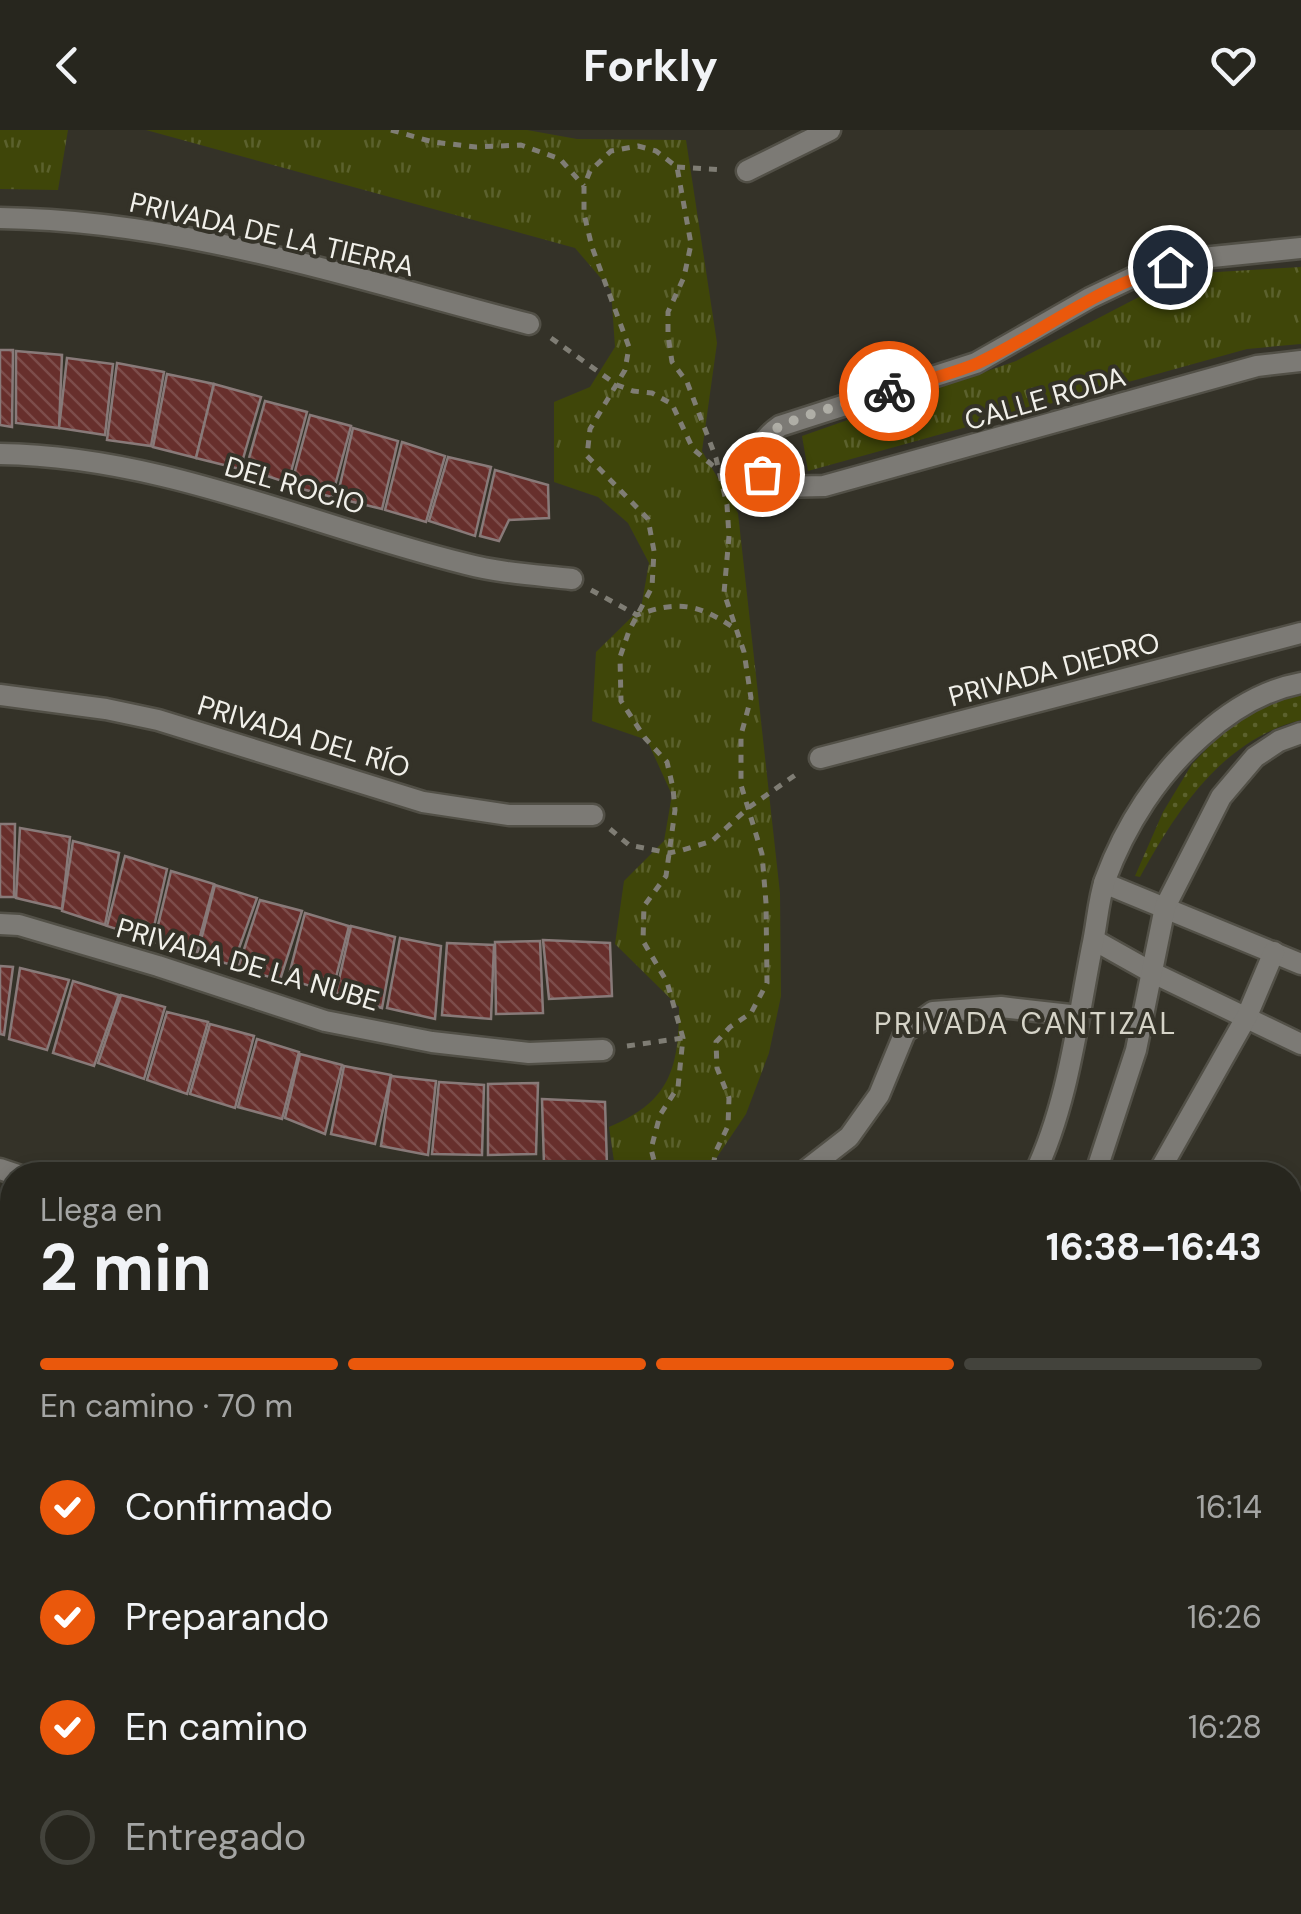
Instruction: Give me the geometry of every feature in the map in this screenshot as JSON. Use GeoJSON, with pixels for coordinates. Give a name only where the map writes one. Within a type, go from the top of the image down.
{"type":"FeatureCollection","features":[{"type":"Feature","properties":{"kind":"street"},"geometry":{"type":"LineString","coordinates":[[746,171],[830,130]]}},
{"type":"Feature","properties":{"kind":"street","name":"PRIVADA DE LA TIERRA"},"geometry":{"type":"LineString","coordinates":[[0,218],[84,222],[193,238],[529,324]]}},
{"type":"Feature","properties":{"kind":"street","name":"CALLE RODA"},"geometry":{"type":"LineString","coordinates":[[1301,248],[1202,258],[1138,275],[976,363],[780,426],[764,437],[758,454],[762,474],[776,486],[824,486],[1258,366],[1301,360]]}},
{"type":"Feature","properties":{"kind":"street","name":"DEL ROCIO"},"geometry":{"type":"LineString","coordinates":[[0,454],[111,464],[243,498],[469,565],[572,580]]}},
{"type":"Feature","properties":{"kind":"street","name":"PRIVADA DIEDRO"},"geometry":{"type":"LineString","coordinates":[[820,758],[1301,633]]}},
{"type":"Feature","properties":{"kind":"street"},"geometry":{"type":"LineString","coordinates":[[1040,1162],[1048,1146],[1079,1016],[1104,883],[1128,829],[1155,786],[1189,747],[1222,718],[1274,688],[1301,683]]}},
{"type":"Feature","properties":{"kind":"street","name":"PRIVADA DEL RÍO"},"geometry":{"type":"LineString","coordinates":[[0,696],[106,709],[158,720],[423,802],[509,815],[593,815]]}},
{"type":"Feature","properties":{"kind":"street"},"geometry":{"type":"LineString","coordinates":[[1099,1162],[1136,1050],[1165,907],[1221,796],[1255,756],[1301,733]]}},
{"type":"Feature","properties":{"kind":"street"},"geometry":{"type":"LineString","coordinates":[[1104,883],[1301,964]]}},
{"type":"Feature","properties":{"kind":"street","name":"PRIVADA DE LA NUBE"},"geometry":{"type":"LineString","coordinates":[[0,924],[18,925],[158,966],[325,1021],[432,1042],[530,1053],[603,1050]]}},
{"type":"Feature","properties":{"kind":"street"},"geometry":{"type":"LineString","coordinates":[[1094,940],[1151,972],[1301,1044]]}},
{"type":"Feature","properties":{"kind":"street"},"geometry":{"type":"LineString","coordinates":[[1165,1162],[1248,1016],[1274,952]]}},
{"type":"Feature","properties":{"kind":"street"},"geometry":{"type":"LineString","coordinates":[[817,1162],[849,1137],[879,1095],[906,1032],[933,1012],[1001,1007],[1079,1016]]}},
{"type":"Feature","properties":{"kind":"path"},"geometry":{"type":"LineString","coordinates":[[391,130],[433,142],[476,146],[521,144],[560,159],[584,186]]}},
{"type":"Feature","properties":{"kind":"path"},"geometry":{"type":"LineString","coordinates":[[654,1162],[651,1149],[660,1114],[678,1087],[683,1038],[668,982],[643,941],[644,906],[666,876],[675,810],[668,762],[645,738],[621,701],[620,657],[652,588],[654,551],[648,520],[587,456],[590,429],[625,370],[628,347],[592,247],[584,214],[584,186],[590,171],[611,150],[638,146],[656,150],[677,167],[746,171]]}},
{"type":"Feature","properties":{"kind":"path"},"geometry":{"type":"LineString","coordinates":[[677,167],[692,244],[684,277],[668,312],[668,335],[672,362],[687,382],[727,505],[729,536],[724,594],[744,652],[751,698],[741,735],[741,785],[762,854],[767,983],[751,1013],[716,1042],[717,1068],[729,1098],[728,1126],[714,1162]]}},
{"type":"Feature","properties":{"kind":"path"},"geometry":{"type":"LineString","coordinates":[[529,324],[617,385],[652,393],[672,404],[693,448],[718,470],[762,474]]}},
{"type":"Feature","properties":{"kind":"path"},"geometry":{"type":"LineString","coordinates":[[572,580],[637,615],[666,605],[687,606],[712,613],[734,627]]}},
{"type":"Feature","properties":{"kind":"path"},"geometry":{"type":"LineString","coordinates":[[593,815],[628,845],[669,854],[712,841],[748,808],[820,758]]}},
{"type":"Feature","properties":{"kind":"path"},"geometry":{"type":"LineString","coordinates":[[603,1050],[683,1038]]}},
{"type":"Feature","properties":{"kind":"green space"},"geometry":{"type":"Polygon","coordinates":[[[0,130],[68,130],[58,190],[0,189],[0,130]]]}},
{"type":"Feature","properties":{"kind":"green space"},"geometry":{"type":"Polygon","coordinates":[[[146,130],[527,130],[577,139],[686,140],[717,343],[702,451],[738,513],[780,893],[781,996],[769,1053],[746,1114],[714,1162],[614,1162],[609,1127],[658,1095],[673,1066],[676,1049],[679,1007],[615,944],[624,881],[664,841],[672,795],[647,740],[592,721],[596,652],[641,608],[649,563],[628,523],[598,497],[554,482],[554,402],[590,387],[615,347],[611,290],[575,248],[146,130]]]}},
{"type":"Feature","properties":{"kind":"green space"},"geometry":{"type":"Polygon","coordinates":[[[1301,267],[1301,344],[1247,349],[808,471],[802,436],[1016,361],[1137,298],[1200,273],[1301,267]]]}},
{"type":"Feature","properties":{"kind":"green space"},"geometry":{"type":"Polygon","coordinates":[[[1301,691],[1301,720],[1273,730],[1225,761],[1186,803],[1140,877],[1135,876],[1163,812],[1192,764],[1232,723],[1256,708],[1301,691]]]}},
{"type":"Feature","properties":{"kind":"building"},"geometry":{"type":"Polygon","coordinates":[[[0,350],[13,350],[12,427],[0,425],[0,350]]]}},
{"type":"Feature","properties":{"kind":"building"},"geometry":{"type":"Polygon","coordinates":[[[16,351],[62,355],[59,428],[16,423],[16,351]]]}},
{"type":"Feature","properties":{"kind":"building"},"geometry":{"type":"Polygon","coordinates":[[[67,358],[113,364],[105,435],[59,428],[67,358]]]}},
{"type":"Feature","properties":{"kind":"building"},"geometry":{"type":"Polygon","coordinates":[[[117,363],[164,372],[151,446],[107,440],[117,363]]]}},
{"type":"Feature","properties":{"kind":"building"},"geometry":{"type":"Polygon","coordinates":[[[167,374],[214,384],[196,458],[153,447],[167,374]]]}},
{"type":"Feature","properties":{"kind":"building"},"geometry":{"type":"Polygon","coordinates":[[[214,384],[261,397],[240,469],[196,458],[214,384]]]}},
{"type":"Feature","properties":{"kind":"building"},"geometry":{"type":"Polygon","coordinates":[[[265,401],[307,412],[288,483],[246,469],[265,401]]]}},
{"type":"Feature","properties":{"kind":"building"},"geometry":{"type":"Polygon","coordinates":[[[310,415],[351,426],[332,497],[291,486],[310,415]]]}},
{"type":"Feature","properties":{"kind":"building"},"geometry":{"type":"Polygon","coordinates":[[[353,428],[398,441],[382,509],[337,498],[353,428]]]}},
{"type":"Feature","properties":{"kind":"building"},"geometry":{"type":"Polygon","coordinates":[[[402,442],[445,456],[426,522],[385,510],[402,442]]]}},
{"type":"Feature","properties":{"kind":"building"},"geometry":{"type":"Polygon","coordinates":[[[448,457],[491,467],[475,536],[429,521],[448,457]]]}},
{"type":"Feature","properties":{"kind":"building"},"geometry":{"type":"Polygon","coordinates":[[[495,470],[548,485],[549,518],[509,520],[499,541],[480,536],[495,470]]]}},
{"type":"Feature","properties":{"kind":"building"},"geometry":{"type":"Polygon","coordinates":[[[0,824],[15,824],[14,897],[0,897],[0,824]]]}},
{"type":"Feature","properties":{"kind":"building"},"geometry":{"type":"Polygon","coordinates":[[[20,828],[70,837],[62,909],[16,898],[20,828]]]}},
{"type":"Feature","properties":{"kind":"building"},"geometry":{"type":"Polygon","coordinates":[[[73,841],[119,853],[105,925],[62,911],[73,841]]]}},
{"type":"Feature","properties":{"kind":"building"},"geometry":{"type":"Polygon","coordinates":[[[125,856],[167,869],[151,940],[107,926],[125,856]]]}},
{"type":"Feature","properties":{"kind":"building"},"geometry":{"type":"Polygon","coordinates":[[[171,871],[214,884],[195,955],[154,942],[171,871]]]}},
{"type":"Feature","properties":{"kind":"building"},"geometry":{"type":"Polygon","coordinates":[[[215,885],[257,898],[233,965],[197,956],[215,885]]]}},
{"type":"Feature","properties":{"kind":"building"},"geometry":{"type":"Polygon","coordinates":[[[260,900],[302,911],[280,980],[238,968],[260,900]]]}},
{"type":"Feature","properties":{"kind":"building"},"geometry":{"type":"Polygon","coordinates":[[[305,913],[349,926],[332,993],[288,979],[305,913]]]}},
{"type":"Feature","properties":{"kind":"building"},"geometry":{"type":"Polygon","coordinates":[[[351,926],[395,937],[382,1008],[336,993],[351,926]]]}},
{"type":"Feature","properties":{"kind":"building"},"geometry":{"type":"Polygon","coordinates":[[[400,938],[441,946],[435,1019],[387,1008],[400,938]]]}},
{"type":"Feature","properties":{"kind":"building"},"geometry":{"type":"Polygon","coordinates":[[[543,940],[610,943],[612,996],[549,999],[543,940]]]}},
{"type":"Feature","properties":{"kind":"building"},"geometry":{"type":"Polygon","coordinates":[[[540,941],[543,1013],[496,1014],[495,942],[540,941]]]}},
{"type":"Feature","properties":{"kind":"building"},"geometry":{"type":"Polygon","coordinates":[[[447,943],[494,945],[491,1019],[442,1015],[447,943]]]}},
{"type":"Feature","properties":{"kind":"building"},"geometry":{"type":"Polygon","coordinates":[[[0,966],[13,967],[4,1035],[0,1034],[0,966]]]}},
{"type":"Feature","properties":{"kind":"building"},"geometry":{"type":"Polygon","coordinates":[[[20,968],[69,980],[47,1050],[9,1039],[20,968]]]}},
{"type":"Feature","properties":{"kind":"building"},"geometry":{"type":"Polygon","coordinates":[[[73,981],[119,995],[94,1066],[53,1053],[73,981]]]}},
{"type":"Feature","properties":{"kind":"building"},"geometry":{"type":"Polygon","coordinates":[[[121,995],[165,1007],[144,1079],[98,1063],[121,995]]]}},
{"type":"Feature","properties":{"kind":"building"},"geometry":{"type":"Polygon","coordinates":[[[167,1012],[208,1022],[187,1094],[147,1080],[167,1012]]]}},
{"type":"Feature","properties":{"kind":"building"},"geometry":{"type":"Polygon","coordinates":[[[210,1024],[254,1036],[235,1108],[190,1094],[210,1024]]]}},
{"type":"Feature","properties":{"kind":"building"},"geometry":{"type":"Polygon","coordinates":[[[257,1039],[299,1052],[282,1119],[238,1107],[257,1039]]]}},
{"type":"Feature","properties":{"kind":"building"},"geometry":{"type":"Polygon","coordinates":[[[300,1054],[342,1065],[325,1134],[285,1118],[300,1054]]]}},
{"type":"Feature","properties":{"kind":"building"},"geometry":{"type":"Polygon","coordinates":[[[344,1066],[391,1075],[375,1144],[331,1134],[344,1066]]]}},
{"type":"Feature","properties":{"kind":"building"},"geometry":{"type":"Polygon","coordinates":[[[391,1076],[436,1081],[428,1155],[381,1146],[391,1076]]]}},
{"type":"Feature","properties":{"kind":"building"},"geometry":{"type":"Polygon","coordinates":[[[439,1082],[484,1085],[482,1155],[432,1154],[439,1082]]]}},
{"type":"Feature","properties":{"kind":"building"},"geometry":{"type":"Polygon","coordinates":[[[538,1083],[536,1154],[488,1155],[488,1084],[538,1083]]]}},
{"type":"Feature","properties":{"kind":"building"},"geometry":{"type":"Polygon","coordinates":[[[542,1099],[605,1102],[607,1162],[544,1162],[542,1099]]]}},
{"type":"Feature","properties":{"kind":"way so far"},"geometry":{"type":"LineString","coordinates":[[762,474],[758,454],[764,437],[780,426],[889,391]]}},
{"type":"Feature","properties":{"kind":"district","name":"PRIVADA CANTIZAL"},"geometry":{"type":"Point","coordinates":[1026,1024]}},
{"type":"Feature","properties":{"kind":"route"},"geometry":{"type":"LineString","coordinates":[[889,391],[976,363],[1090,298],[1138,275],[1170,267]]}}]}
